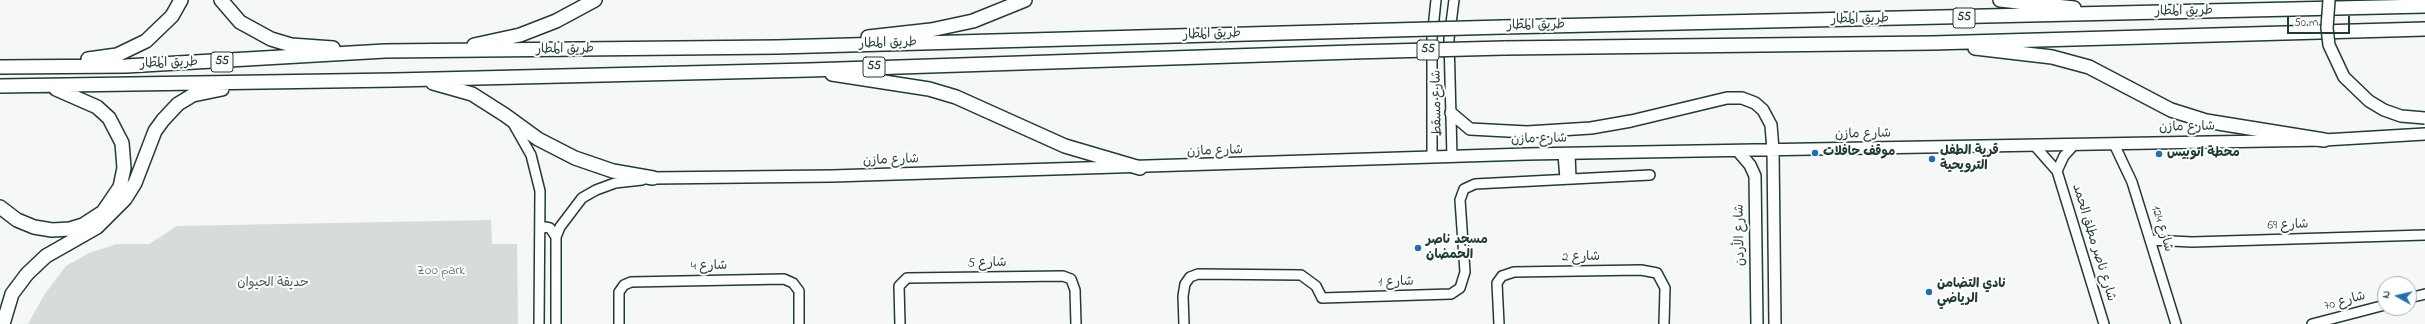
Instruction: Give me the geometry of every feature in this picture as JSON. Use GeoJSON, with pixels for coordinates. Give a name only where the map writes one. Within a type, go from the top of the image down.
{"type":"FeatureCollection","features":[{"type":"Feature","properties":{"kind":"highway"},"geometry":{"type":"LineString","coordinates":[[36,66],[117,55],[146,42],[160,30],[172,16],[181,0]]}},
{"type":"Feature","properties":{"kind":"highway"},"geometry":{"type":"LineString","coordinates":[[221,0],[240,22],[271,39],[291,45],[385,51]]}},
{"type":"Feature","properties":{"kind":"highway"},"geometry":{"type":"LineString","coordinates":[[444,51],[520,35],[556,21],[595,0]]}},
{"type":"Feature","properties":{"kind":"highway"},"geometry":{"type":"LineString","coordinates":[[777,47],[945,27],[988,17],[1025,0]]}},
{"type":"Feature","properties":{"kind":"highway"},"geometry":{"type":"LineString","coordinates":[[2000,0],[2119,14]]}},
{"type":"Feature","properties":{"kind":"highway","name":"طريق المطار"},"geometry":{"type":"LineString","coordinates":[[0,67],[134,65],[385,51],[777,47],[1503,27],[2425,6]]}},
{"type":"Feature","properties":{"kind":"highway","name":"طريق المطار"},"geometry":{"type":"LineString","coordinates":[[0,86],[396,80],[809,70],[1504,48],[1933,43],[2425,29]]}},
{"type":"Feature","properties":{"kind":"highway"},"geometry":{"type":"LineString","coordinates":[[1933,43],[2052,57],[2089,67],[2171,110],[2200,120],[2324,140]]}},
{"type":"Feature","properties":{"kind":"highway"},"geometry":{"type":"LineString","coordinates":[[809,70],[929,89],[956,97],[1065,146],[1140,168]]}},
{"type":"Feature","properties":{"kind":"highway"},"geometry":{"type":"LineString","coordinates":[[396,80],[434,83],[464,92],[505,115],[538,139],[575,158],[613,171],[654,178]]}},
{"type":"Feature","properties":{"kind":"highway"},"geometry":{"type":"LineString","coordinates":[[3,324],[12,294],[27,274],[46,256],[97,226],[125,200],[135,183],[155,132],[178,104],[207,91],[262,81]]}},
{"type":"Feature","properties":{"kind":"highway"},"geometry":{"type":"LineString","coordinates":[[0,207],[17,220],[34,227],[52,230],[70,229],[83,225],[103,212],[120,187],[124,168],[122,143],[109,118],[97,107],[75,96],[59,89],[38,86]]}},
{"type":"Feature","properties":{"kind":"main road"},"geometry":{"type":"LineString","coordinates":[[2329,0],[2326,28],[2330,45],[2344,77],[2364,98],[2384,110],[2401,116],[2425,118]]}},
{"type":"Feature","properties":{"kind":"main road"},"geometry":{"type":"LineString","coordinates":[[1451,113],[1470,129],[1550,131],[1631,121],[1728,98],[1742,98],[1763,110],[1771,126],[1773,150],[1775,324]]}},
{"type":"Feature","properties":{"kind":"main road","name":"شارع مازن"},"geometry":{"type":"LineString","coordinates":[[654,178],[832,176],[1140,168],[1432,157],[2324,140],[2425,134]]}},
{"type":"Feature","properties":{"kind":"main road","name":"شارع الأردن"},"geometry":{"type":"LineString","coordinates":[[1738,151],[1750,165],[1754,176],[1757,324]]}},
{"type":"Feature","properties":{"kind":"main road"},"geometry":{"type":"LineString","coordinates":[[1756,290],[1763,285],[1775,288]]}},
{"type":"Feature","properties":{"kind":"street","name":"شارع مسقط"},"geometry":{"type":"LineString","coordinates":[[1432,157],[1432,38],[1436,0]]}},
{"type":"Feature","properties":{"kind":"street","name":"شارع مسقط"},"geometry":{"type":"LineString","coordinates":[[1452,157],[1449,39],[1454,0]]}},
{"type":"Feature","properties":{"kind":"street"},"geometry":{"type":"LineString","coordinates":[[505,115],[520,133],[531,155],[538,176],[540,230],[539,324]]}},
{"type":"Feature","properties":{"kind":"street","name":"شارع ناصر مطلق الحمد"},"geometry":{"type":"LineString","coordinates":[[2058,171],[2064,156],[2074,144]]}},
{"type":"Feature","properties":{"kind":"street","name":"شارع 124"},"geometry":{"type":"LineString","coordinates":[[2114,144],[2132,182],[2176,324]]}},
{"type":"Feature","properties":{"kind":"street","name":"شارع ناصر مطلق الحمد"},"geometry":{"type":"LineString","coordinates":[[2034,145],[2058,171],[2104,324]]}},
{"type":"Feature","properties":{"kind":"street"},"geometry":{"type":"LineString","coordinates":[[1567,154],[1568,179]]}},
{"type":"Feature","properties":{"kind":"street","name":"شارع 1"},"geometry":{"type":"LineString","coordinates":[[1184,324],[1183,296],[1185,284],[1190,277],[1198,274],[1301,275],[1316,286],[1322,298],[1451,294],[1460,288],[1465,272],[1460,200],[1464,189],[1475,184],[1650,175]]}},
{"type":"Feature","properties":{"kind":"street"},"geometry":{"type":"LineString","coordinates":[[556,237],[566,217],[582,198],[615,183],[654,178]]}},
{"type":"Feature","properties":{"kind":"street"},"geometry":{"type":"LineString","coordinates":[[540,230],[550,228],[554,231],[556,237],[556,324]]}},
{"type":"Feature","properties":{"kind":"street","name":"شارع 69"},"geometry":{"type":"LineString","coordinates":[[2151,240],[2192,242],[2425,235]]}},
{"type":"Feature","properties":{"kind":"street","name":"شارع 2"},"geometry":{"type":"LineString","coordinates":[[1499,324],[1497,284],[1502,276],[1514,272],[1641,270],[1657,273],[1665,288],[1664,324]]}},
{"type":"Feature","properties":{"kind":"street","name":"شارع 5"},"geometry":{"type":"LineString","coordinates":[[900,324],[899,286],[902,280],[907,278],[1063,276],[1071,279],[1075,290],[1076,324]]}},
{"type":"Feature","properties":{"kind":"street","name":"شارع 4"},"geometry":{"type":"LineString","coordinates":[[619,324],[619,292],[624,285],[631,282],[784,279],[793,283],[799,291],[799,324]]}},
{"type":"Feature","properties":{"kind":"street","name":"شارع 70"},"geometry":{"type":"LineString","coordinates":[[2312,324],[2377,307]]}},
{"type":"Feature","properties":{"kind":"green space","name":"حديقة الحيوان"},"geometry":{"type":"Polygon","coordinates":[[[491,220],[492,244],[517,244],[518,324],[28,324],[44,295],[66,266],[89,253],[117,244],[149,244],[177,226],[491,220]]]}},
{"type":"Feature","properties":{"kind":"place","name":"موقف حافلات"},"geometry":{"type":"Point","coordinates":[1815,153]}},
{"type":"Feature","properties":{"kind":"place","name":"محطة اتوبيس"},"geometry":{"type":"Point","coordinates":[2159,154]}},
{"type":"Feature","properties":{"kind":"place","name":"قرية الطفل الترويحية"},"geometry":{"type":"Point","coordinates":[1932,159]}},
{"type":"Feature","properties":{"kind":"place","name":"مسجد ناصر الحمضان"},"geometry":{"type":"Point","coordinates":[1418,248]}},
{"type":"Feature","properties":{"kind":"place","name":"نادي التضامن الرياضي"},"geometry":{"type":"Point","coordinates":[1929,292]}},
{"type":"Feature","properties":{"kind":"park label","name":"Zoo park"},"geometry":{"type":"Point","coordinates":[441,272]}}]}
